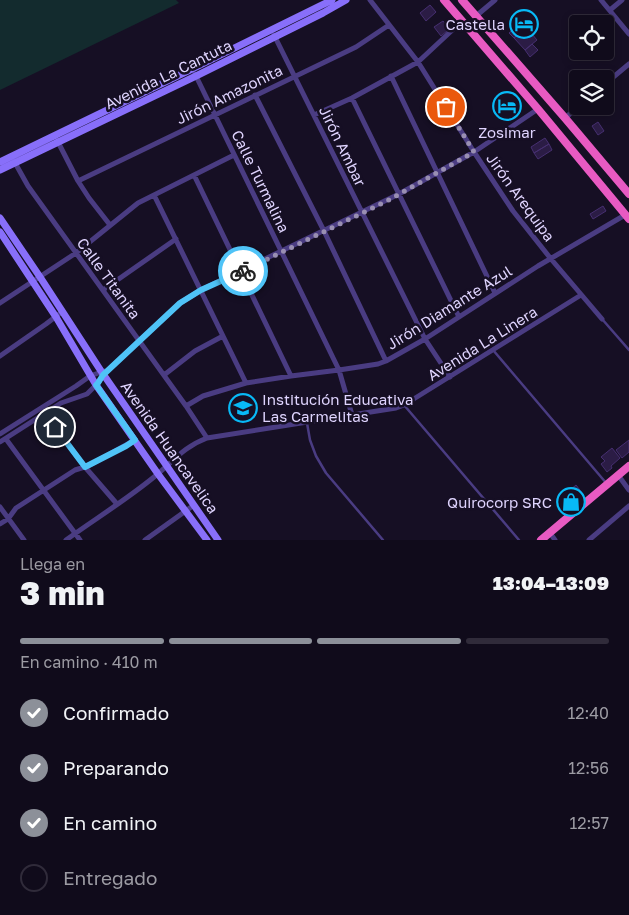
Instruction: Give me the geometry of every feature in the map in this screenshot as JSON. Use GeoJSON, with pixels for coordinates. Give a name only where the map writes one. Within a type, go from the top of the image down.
{"type":"FeatureCollection","features":[{"type":"Feature","properties":{"kind":"highway"},"geometry":{"type":"LineString","coordinates":[[444,0],[538,109],[627,217]]}},
{"type":"Feature","properties":{"kind":"highway"},"geometry":{"type":"LineString","coordinates":[[462,0],[629,194]]}},
{"type":"Feature","properties":{"kind":"highway"},"geometry":{"type":"LineString","coordinates":[[541,540],[629,466]]}},
{"type":"Feature","properties":{"kind":"main road","name":"Avenida La Cantuta"},"geometry":{"type":"LineString","coordinates":[[0,162],[13,159],[194,73],[273,33],[332,0]]}},
{"type":"Feature","properties":{"kind":"main road","name":"Avenida La Cantuta"},"geometry":{"type":"LineString","coordinates":[[273,33],[346,0]]}},
{"type":"Feature","properties":{"kind":"main road","name":"Avenida La Cantuta"},"geometry":{"type":"LineString","coordinates":[[0,170],[13,159]]}},
{"type":"Feature","properties":{"kind":"main road","name":"Avenida Huancavelica"},"geometry":{"type":"LineString","coordinates":[[0,218],[166,466],[218,540]]}},
{"type":"Feature","properties":{"kind":"main road","name":"Avenida Huancavelica"},"geometry":{"type":"LineString","coordinates":[[0,232],[56,317],[96,385],[207,540]]}},
{"type":"Feature","properties":{"kind":"street","name":"Jirón Arequipa"},"geometry":{"type":"LineString","coordinates":[[370,0],[418,62],[513,211],[602,319]]}},
{"type":"Feature","properties":{"kind":"street"},"geometry":{"type":"LineString","coordinates":[[476,16],[495,0]]}},
{"type":"Feature","properties":{"kind":"street"},"geometry":{"type":"LineString","coordinates":[[601,0],[629,34]]}},
{"type":"Feature","properties":{"kind":"street"},"geometry":{"type":"LineString","coordinates":[[610,10],[622,0]]}},
{"type":"Feature","properties":{"kind":"street"},"geometry":{"type":"LineString","coordinates":[[314,115],[352,98],[418,62],[462,21]]}},
{"type":"Feature","properties":{"kind":"street","name":"Jirón Amazonita"},"geometry":{"type":"LineString","coordinates":[[78,181],[356,47],[389,25]]}},
{"type":"Feature","properties":{"kind":"street","name":"Jirón Ambar"},"geometry":{"type":"LineString","coordinates":[[273,33],[425,339],[450,377]]}},
{"type":"Feature","properties":{"kind":"street"},"geometry":{"type":"LineString","coordinates":[[614,76],[629,64]]}},
{"type":"Feature","properties":{"kind":"street","name":"Calle Turmalina"},"geometry":{"type":"LineString","coordinates":[[194,73],[340,370],[352,415]]}},
{"type":"Feature","properties":{"kind":"street"},"geometry":{"type":"LineString","coordinates":[[391,76],[495,294]]}},
{"type":"Feature","properties":{"kind":"street"},"geometry":{"type":"LineString","coordinates":[[255,95],[324,231],[386,361]]}},
{"type":"Feature","properties":{"kind":"street"},"geometry":{"type":"LineString","coordinates":[[352,98],[459,317]]}},
{"type":"Feature","properties":{"kind":"street"},"geometry":{"type":"LineString","coordinates":[[0,442],[61,403],[87,394],[98,383],[104,372],[180,303],[201,290],[399,194],[474,152],[538,109]]}},
{"type":"Feature","properties":{"kind":"street"},"geometry":{"type":"LineString","coordinates":[[565,118],[569,115]]}},
{"type":"Feature","properties":{"kind":"street"},"geometry":{"type":"LineString","coordinates":[[57,138],[78,181],[110,225]]}},
{"type":"Feature","properties":{"kind":"street"},"geometry":{"type":"LineString","coordinates":[[0,302],[76,253],[138,203],[234,155]]}},
{"type":"Feature","properties":{"kind":"street","name":"Calle Titanita"},"geometry":{"type":"LineString","coordinates":[[13,159],[28,186],[186,406],[206,438]]}},
{"type":"Feature","properties":{"kind":"street"},"geometry":{"type":"LineString","coordinates":[[194,175],[291,376]]}},
{"type":"Feature","properties":{"kind":"street"},"geometry":{"type":"LineString","coordinates":[[154,195],[246,383]]}},
{"type":"Feature","properties":{"kind":"street","name":"Jirón Diamante Azul"},"geometry":{"type":"LineString","coordinates":[[186,406],[202,396],[246,383],[340,370],[386,361],[425,339],[538,266],[627,217]]}},
{"type":"Feature","properties":{"kind":"street"},"geometry":{"type":"LineString","coordinates":[[103,290],[176,239]]}},
{"type":"Feature","properties":{"kind":"street","name":"Avenida La Linera"},"geometry":{"type":"LineString","coordinates":[[66,540],[158,474],[187,447],[206,438],[396,408],[404,405],[581,295]]}},
{"type":"Feature","properties":{"kind":"street"},"geometry":{"type":"LineString","coordinates":[[0,356],[63,311]]}},
{"type":"Feature","properties":{"kind":"street"},"geometry":{"type":"LineString","coordinates":[[164,375],[195,351],[223,336]]}},
{"type":"Feature","properties":{"kind":"street"},"geometry":{"type":"LineString","coordinates":[[0,433],[90,376],[104,372]]}},
{"type":"Feature","properties":{"kind":"street"},"geometry":{"type":"LineString","coordinates":[[45,414],[85,467],[118,504]]}},
{"type":"Feature","properties":{"kind":"street"},"geometry":{"type":"LineString","coordinates":[[6,439],[80,540]]}},
{"type":"Feature","properties":{"kind":"street"},"geometry":{"type":"LineString","coordinates":[[0,524],[16,508],[75,470],[85,467],[135,440]]}},
{"type":"Feature","properties":{"kind":"street"},"geometry":{"type":"LineString","coordinates":[[618,475],[629,490]]}},
{"type":"Feature","properties":{"kind":"street"},"geometry":{"type":"LineString","coordinates":[[145,540],[194,505]]}},
{"type":"Feature","properties":{"kind":"street"},"geometry":{"type":"LineString","coordinates":[[589,540],[629,506]]}},
{"type":"Feature","properties":{"kind":"street"},"geometry":{"type":"LineString","coordinates":[[0,508],[24,540]]}},
{"type":"Feature","properties":{"kind":"street"},"geometry":{"type":"LineString","coordinates":[[550,533],[556,540]]}},
{"type":"Feature","properties":{"kind":"lane","name":"Jirón Arequipa"},"geometry":{"type":"LineString","coordinates":[[602,319],[629,350]]}},
{"type":"Feature","properties":{"kind":"lane"},"geometry":{"type":"LineString","coordinates":[[494,350],[607,484]]}},
{"type":"Feature","properties":{"kind":"lane"},"geometry":{"type":"LineString","coordinates":[[404,405],[519,540]]}},
{"type":"Feature","properties":{"kind":"lane"},"geometry":{"type":"LineString","coordinates":[[307,422],[310,440],[316,456],[326,473],[383,540]]}},
{"type":"Feature","properties":{"kind":"green space"},"geometry":{"type":"Polygon","coordinates":[[[0,0],[176,0],[179,3],[0,90],[0,0]]]}},
{"type":"Feature","properties":{"kind":"building"},"geometry":{"type":"Polygon","coordinates":[[[430,5],[436,12],[426,21],[420,13],[430,5]]]}},
{"type":"Feature","properties":{"kind":"building","name":"Castella"},"geometry":{"type":"Polygon","coordinates":[[[529,15],[533,21],[514,38],[509,33],[529,15]]]}},
{"type":"Feature","properties":{"kind":"building"},"geometry":{"type":"Polygon","coordinates":[[[443,21],[448,27],[447,31],[441,36],[434,27],[443,21]]]}},
{"type":"Feature","properties":{"kind":"building"},"geometry":{"type":"Polygon","coordinates":[[[526,27],[537,40],[525,50],[514,38],[526,27]]]}},
{"type":"Feature","properties":{"kind":"building"},"geometry":{"type":"Polygon","coordinates":[[[532,44],[538,50],[530,57],[525,50],[532,44]]]}},
{"type":"Feature","properties":{"kind":"building","name":"Zosimar"},"geometry":{"type":"Polygon","coordinates":[[[510,100],[514,107],[504,113],[500,105],[510,100]]]}},
{"type":"Feature","properties":{"kind":"building"},"geometry":{"type":"Polygon","coordinates":[[[598,122],[604,131],[598,135],[592,126],[598,122]]]}},
{"type":"Feature","properties":{"kind":"building"},"geometry":{"type":"Polygon","coordinates":[[[545,138],[549,144],[534,153],[531,147],[545,138]]]}},
{"type":"Feature","properties":{"kind":"building"},"geometry":{"type":"Polygon","coordinates":[[[549,144],[552,150],[538,159],[534,153],[549,144]]]}},
{"type":"Feature","properties":{"kind":"building"},"geometry":{"type":"Polygon","coordinates":[[[603,206],[606,211],[593,219],[590,214],[603,206]]]}},
{"type":"Feature","properties":{"kind":"building"},"geometry":{"type":"Polygon","coordinates":[[[629,440],[629,452],[622,458],[616,450],[629,440]]]}},
{"type":"Feature","properties":{"kind":"building"},"geometry":{"type":"Polygon","coordinates":[[[612,448],[620,458],[607,472],[601,464],[605,461],[601,457],[612,448]]]}},
{"type":"Feature","properties":{"kind":"building"},"geometry":{"type":"Polygon","coordinates":[[[576,485],[583,494],[570,504],[563,496],[576,485]]]}},
{"type":"Feature","properties":{"kind":"way so far"},"geometry":{"type":"LineString","coordinates":[[243,271],[387,201],[474,152],[446,107]]}},
{"type":"Feature","properties":{"kind":"place","name":"Castella"},"geometry":{"type":"Point","coordinates":[524,24]}},
{"type":"Feature","properties":{"kind":"place","name":"Zosimar"},"geometry":{"type":"Point","coordinates":[507,106]}},
{"type":"Feature","properties":{"kind":"place","name":"Institución Educativa Las Carmelitas"},"geometry":{"type":"Point","coordinates":[243,408]}},
{"type":"Feature","properties":{"kind":"place","name":"Quirocorp SRC"},"geometry":{"type":"Point","coordinates":[571,502]}},
{"type":"Feature","properties":{"kind":"route"},"geometry":{"type":"LineString","coordinates":[[55,427],[85,467],[135,440],[96,385],[103,375],[180,303],[201,290],[243,271]]}}]}
